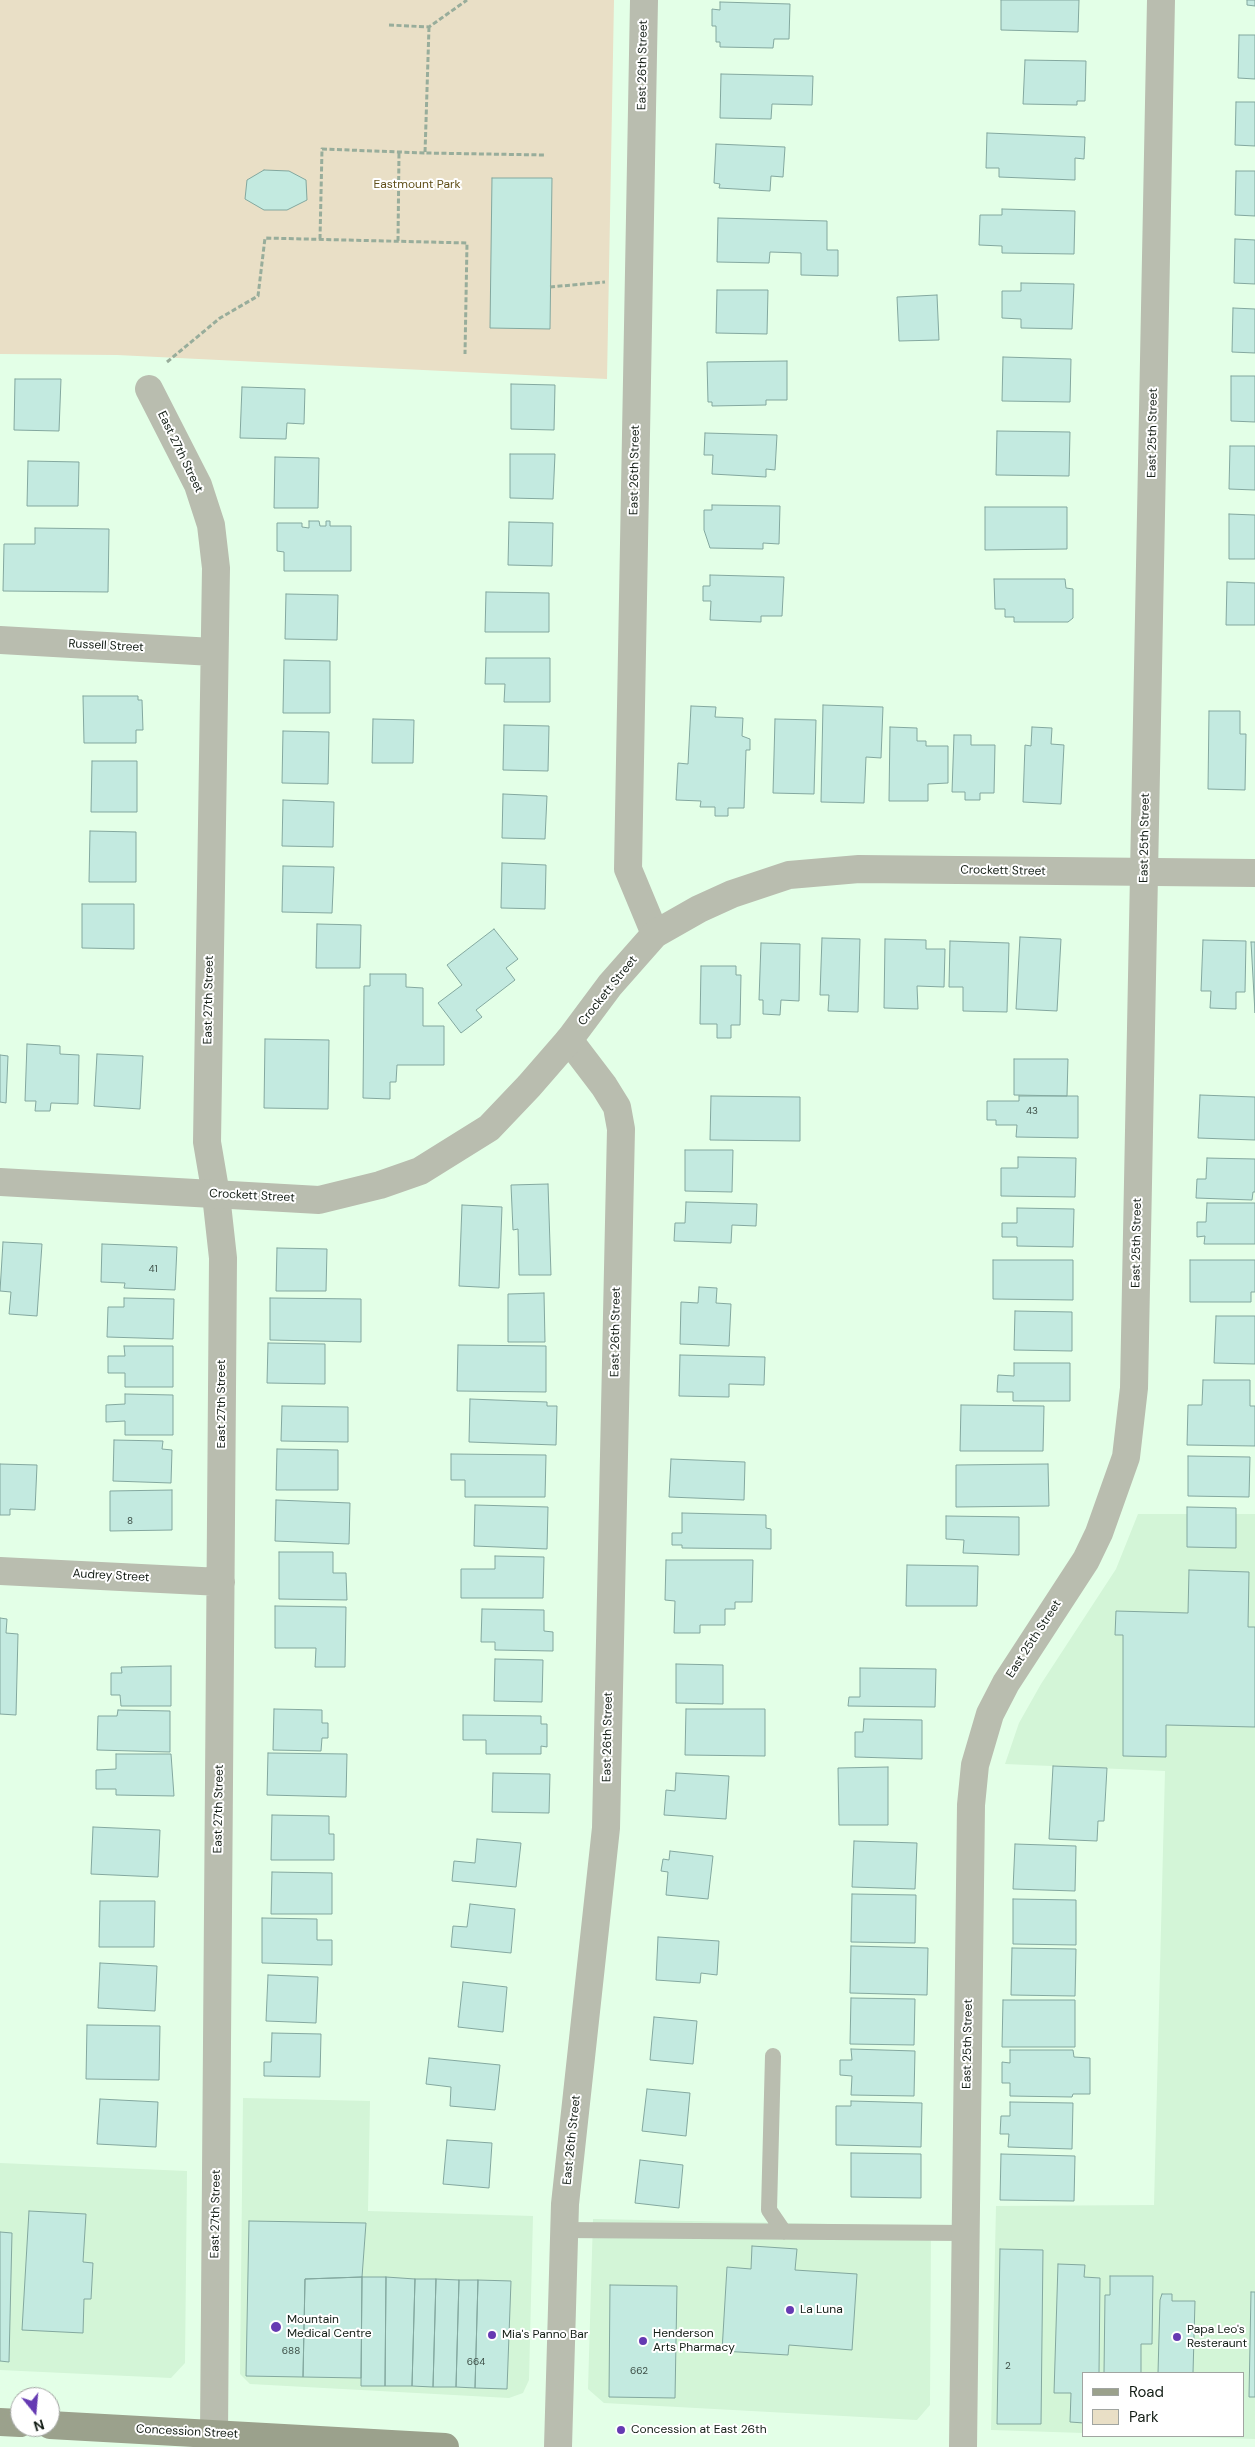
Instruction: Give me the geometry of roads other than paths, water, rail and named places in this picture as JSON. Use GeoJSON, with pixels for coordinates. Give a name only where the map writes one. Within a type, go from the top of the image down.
{"type":"FeatureCollection","features":[{"type":"Feature","properties":{"kind":"main road","name":"Concession Street"},"geometry":{"type":"LineString","coordinates":[[60,2426],[445,2447]]}},
{"type":"Feature","properties":{"kind":"street","name":"East 26th Street"},"geometry":{"type":"LineString","coordinates":[[644,0],[628,869],[656,934]]}},
{"type":"Feature","properties":{"kind":"street","name":"East 25th Street"},"geometry":{"type":"LineString","coordinates":[[963,2447],[971,1805],[975,1765],[990,1714],[1006,1683],[1086,1560],[1099,1533],[1126,1457],[1134,1388],[1161,0]]}},
{"type":"Feature","properties":{"kind":"street","name":"East 27th Street"},"geometry":{"type":"LineString","coordinates":[[149,389],[198,485],[210,525],[216,568],[213,652],[207,1142],[216,1195],[223,1258],[214,2434]]}},
{"type":"Feature","properties":{"kind":"street","name":"Russell Street"},"geometry":{"type":"LineString","coordinates":[[0,640],[213,652]]}},
{"type":"Feature","properties":{"kind":"street","name":"Crockett Street"},"geometry":{"type":"LineString","coordinates":[[0,1182],[318,1200],[380,1185],[420,1171],[489,1128],[569,1040],[610,985],[656,934],[699,909],[732,894],[790,875],[859,869],[1255,873]]}},
{"type":"Feature","properties":{"kind":"street","name":"East 26th Street"},"geometry":{"type":"LineString","coordinates":[[558,2447],[564,2230],[606,1828],[621,1129],[617,1107],[604,1086],[569,1040]]}},
{"type":"Feature","properties":{"kind":"street","name":"Audrey Street"},"geometry":{"type":"LineString","coordinates":[[0,1570],[221,1582]]}},
{"type":"Feature","properties":{"kind":"lane"},"geometry":{"type":"LineString","coordinates":[[773,2056],[769,2210],[784,2232]]}},
{"type":"Feature","properties":{"kind":"lane"},"geometry":{"type":"LineString","coordinates":[[564,2230],[966,2233]]}},
{"type":"Feature","properties":{"kind":"place","name":"La Luna"},"geometry":{"type":"Point","coordinates":[790,2310]}},
{"type":"Feature","properties":{"kind":"place","name":"Mountain Medical Centre"},"geometry":{"type":"Point","coordinates":[276,2327]}},
{"type":"Feature","properties":{"kind":"place","name":"Mia's Panno Bar"},"geometry":{"type":"Point","coordinates":[492,2335]}},
{"type":"Feature","properties":{"kind":"place","name":"Papa Leo's Resteraunt"},"geometry":{"type":"Point","coordinates":[1177,2337]}},
{"type":"Feature","properties":{"kind":"place","name":"Henderson Arts Pharmacy"},"geometry":{"type":"Point","coordinates":[643,2341]}},
{"type":"Feature","properties":{"kind":"place","name":"Concession at East 26th"},"geometry":{"type":"Point","coordinates":[621,2430]}},
{"type":"Feature","properties":{"kind":"park label","name":"Eastmount Park"},"geometry":{"type":"Point","coordinates":[417,185]}}]}
